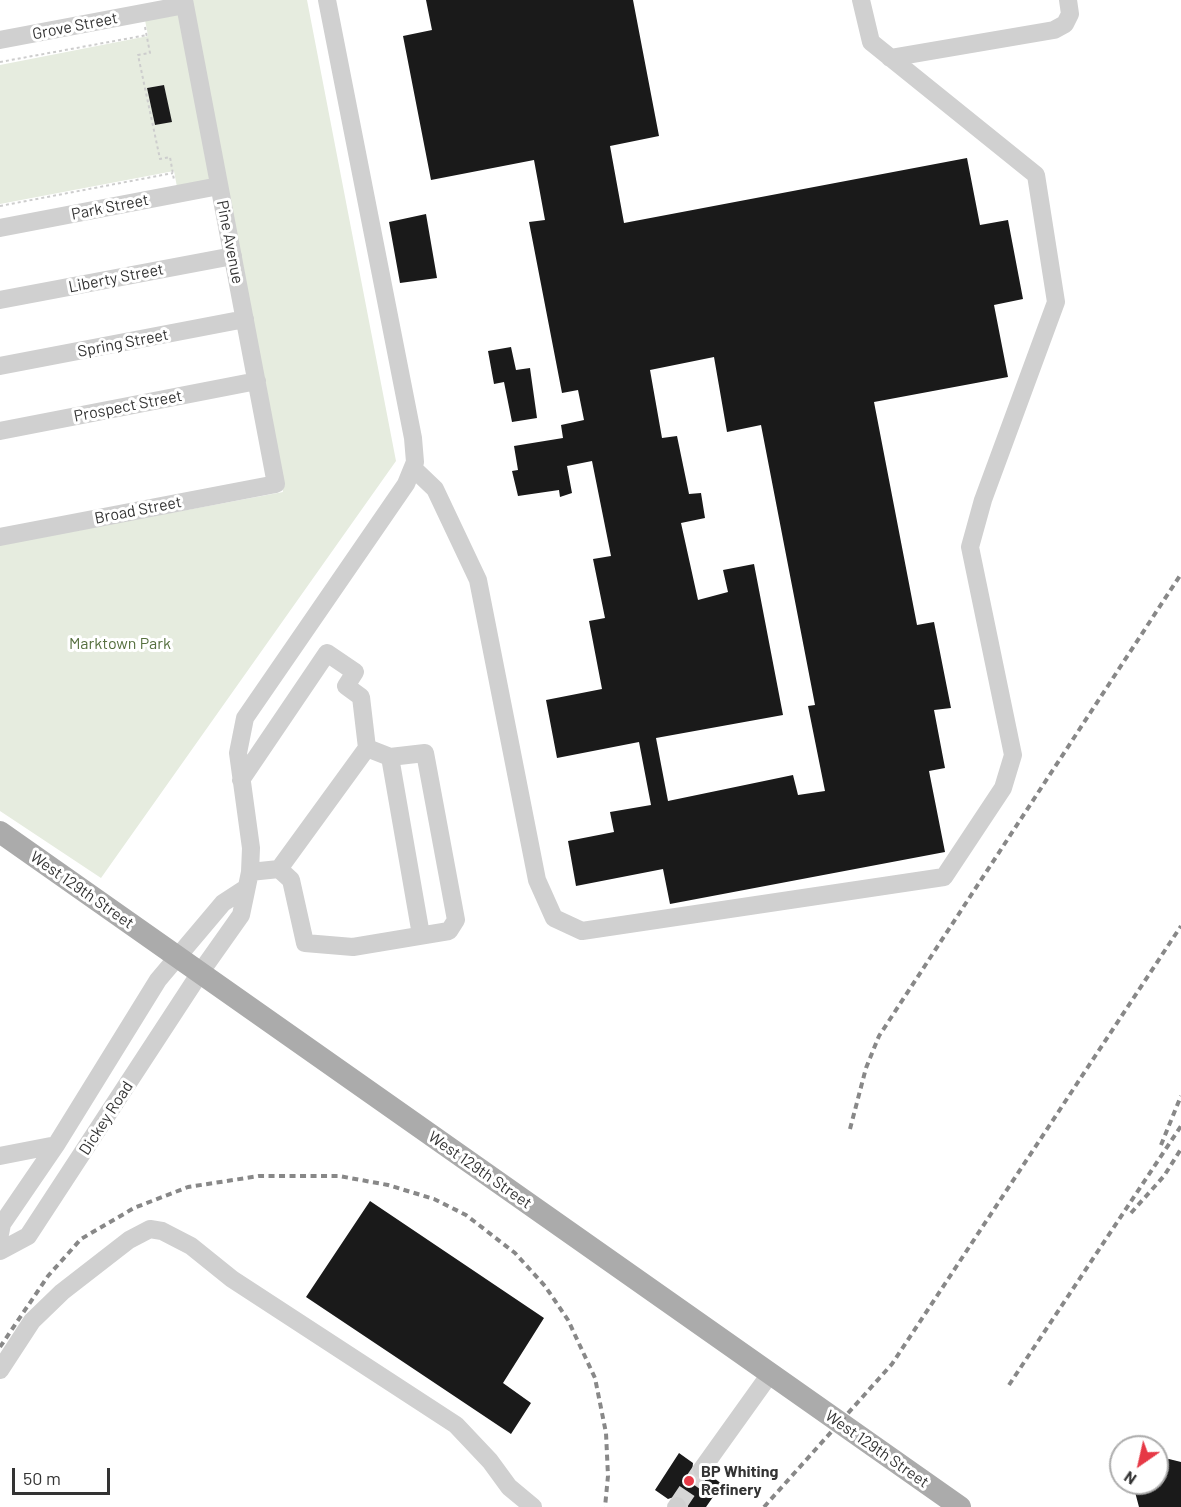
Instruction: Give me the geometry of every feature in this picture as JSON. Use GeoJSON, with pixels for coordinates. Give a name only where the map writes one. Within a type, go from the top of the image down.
{"type":"FeatureCollection","features":[{"type":"Feature","properties":{"kind":"main road","name":"West 129th Street"},"geometry":{"type":"LineString","coordinates":[[0,832],[960,1507]]}},
{"type":"Feature","properties":{"kind":"street"},"geometry":{"type":"LineString","coordinates":[[327,0],[413,438],[413,468],[435,489],[478,580],[537,880],[554,918],[582,931],[944,877],[1003,788],[1013,755],[970,547],[983,500],[1056,302],[1036,175],[871,42],[861,0]]}},
{"type":"Feature","properties":{"kind":"street"},"geometry":{"type":"LineString","coordinates":[[890,58],[1054,30],[1065,24],[1070,14],[1068,0]]}},
{"type":"Feature","properties":{"kind":"street","name":"Grove Street"},"geometry":{"type":"LineString","coordinates":[[0,40],[143,13],[184,2]]}},
{"type":"Feature","properties":{"kind":"street","name":"Pine Avenue"},"geometry":{"type":"LineString","coordinates":[[184,2],[276,484]]}},
{"type":"Feature","properties":{"kind":"street","name":"Park Street"},"geometry":{"type":"LineString","coordinates":[[0,228],[219,186]]}},
{"type":"Feature","properties":{"kind":"street","name":"Liberty Street"},"geometry":{"type":"LineString","coordinates":[[0,300],[233,256]]}},
{"type":"Feature","properties":{"kind":"street","name":"Spring Street"},"geometry":{"type":"LineString","coordinates":[[0,366],[245,319]]}},
{"type":"Feature","properties":{"kind":"street","name":"Prospect Street"},"geometry":{"type":"LineString","coordinates":[[0,431],[257,381]]}},
{"type":"Feature","properties":{"kind":"street","name":"Dickey Road"},"geometry":{"type":"LineString","coordinates":[[0,1251],[28,1236],[200,973],[241,915],[251,848],[238,753],[245,718],[406,484],[413,468]]}},
{"type":"Feature","properties":{"kind":"street","name":"Broad Street"},"geometry":{"type":"LineString","coordinates":[[0,537],[276,484]]}},
{"type":"Feature","properties":{"kind":"street"},"geometry":{"type":"LineString","coordinates":[[241,780],[327,653],[355,672],[345,686],[361,697],[367,748],[279,869],[248,880]]}},
{"type":"Feature","properties":{"kind":"street"},"geometry":{"type":"LineString","coordinates":[[279,869],[291,880],[305,943],[353,947],[448,930],[456,920],[425,753],[390,757],[367,748]]}},
{"type":"Feature","properties":{"kind":"street"},"geometry":{"type":"LineString","coordinates":[[390,757],[421,935]]}},
{"type":"Feature","properties":{"kind":"street","name":"Dickey Road"},"geometry":{"type":"LineString","coordinates":[[0,1233],[2,1224],[56,1145],[158,980],[223,903],[248,880]]}},
{"type":"Feature","properties":{"kind":"street"},"geometry":{"type":"LineString","coordinates":[[0,1156],[56,1145]]}},
{"type":"Feature","properties":{"kind":"street"},"geometry":{"type":"LineString","coordinates":[[24,1191],[37,1191],[70,1173]]}},
{"type":"Feature","properties":{"kind":"street"},"geometry":{"type":"LineString","coordinates":[[0,1370],[32,1321],[62,1292],[129,1240],[150,1229],[162,1231],[191,1246],[232,1280],[456,1425],[490,1461],[509,1487],[533,1507]]}},
{"type":"Feature","properties":{"kind":"street"},"geometry":{"type":"LineString","coordinates":[[702,1469],[770,1374]]}},
{"type":"Feature","properties":{"kind":"path"},"geometry":{"type":"LineString","coordinates":[[143,13],[150,52],[138,55],[160,159],[170,157],[177,195]]}},
{"type":"Feature","properties":{"kind":"path"},"geometry":{"type":"LineString","coordinates":[[0,62],[147,35]]}},
{"type":"Feature","properties":{"kind":"path"},"geometry":{"type":"LineString","coordinates":[[0,206],[173,173]]}},
{"type":"Feature","properties":{"kind":"green space","name":"Marktown Park"},"geometry":{"type":"Polygon","coordinates":[[[190,0],[307,0],[396,461],[101,878],[0,811],[0,545],[283,492],[190,0]]]}},
{"type":"Feature","properties":{"kind":"green space"},"geometry":{"type":"Polygon","coordinates":[[[179,14],[211,180],[177,187],[174,171],[0,204],[0,65],[148,36],[145,20],[179,14]],[[164,85],[147,88],[155,125],[171,121],[164,85]]]}},
{"type":"Feature","properties":{"kind":"building"},"geometry":{"type":"Polygon","coordinates":[[[426,0],[633,0],[659,136],[610,146],[624,223],[967,158],[980,225],[1008,220],[1023,299],[994,305],[1008,377],[874,402],[917,625],[934,622],[951,708],[934,710],[945,768],[929,771],[945,852],[670,904],[663,869],[576,886],[568,841],[614,832],[610,812],[651,805],[639,742],[557,758],[546,700],[602,689],[589,621],[605,618],[593,559],[611,556],[592,461],[567,466],[572,493],[560,497],[559,490],[518,496],[512,471],[518,470],[514,446],[563,438],[561,425],[584,420],[578,390],[562,393],[529,222],[545,220],[534,160],[431,180],[403,36],[432,30],[426,0]],[[714,357],[650,370],[662,438],[677,436],[689,494],[701,493],[705,518],[681,523],[698,600],[728,592],[723,570],[754,564],[783,715],[656,738],[668,801],[793,775],[798,795],[825,791],[808,706],[815,705],[761,425],[727,432],[714,357]]]}},
{"type":"Feature","properties":{"kind":"building"},"geometry":{"type":"Polygon","coordinates":[[[164,85],[172,122],[155,125],[147,88],[164,85]]]}},
{"type":"Feature","properties":{"kind":"building"},"geometry":{"type":"Polygon","coordinates":[[[426,214],[437,278],[400,283],[389,222],[426,214]]]}},
{"type":"Feature","properties":{"kind":"building"},"geometry":{"type":"Polygon","coordinates":[[[511,347],[516,370],[530,368],[537,418],[512,422],[504,382],[494,384],[488,351],[511,347]]]}},
{"type":"Feature","properties":{"kind":"building"},"geometry":{"type":"Polygon","coordinates":[[[370,1201],[544,1318],[503,1383],[531,1403],[511,1434],[306,1297],[370,1201]]]}},
{"type":"Feature","properties":{"kind":"building","name":"BP Whiting Refinery"},"geometry":{"type":"Polygon","coordinates":[[[679,1453],[693,1463],[692,1473],[696,1478],[706,1479],[711,1476],[722,1484],[706,1507],[688,1507],[685,1499],[680,1495],[668,1499],[655,1490],[679,1453]]]}},
{"type":"Feature","properties":{"kind":"building"},"geometry":{"type":"Polygon","coordinates":[[[1169,1459],[1181,1462],[1181,1507],[1139,1507],[1136,1495],[1169,1495],[1169,1459]]]}},
{"type":"Feature","properties":{"kind":"tunnel"},"geometry":{"type":"LineString","coordinates":[[677,1506],[702,1469]]}},
{"type":"Feature","properties":{"kind":"railway"},"geometry":{"type":"LineString","coordinates":[[850,1129],[866,1068],[879,1036],[1181,574]]}},
{"type":"Feature","properties":{"kind":"railway"},"geometry":{"type":"LineString","coordinates":[[764,1507],[892,1364],[1181,926]]}},
{"type":"Feature","properties":{"kind":"railway"},"geometry":{"type":"LineString","coordinates":[[1161,1145],[1181,1096]]}},
{"type":"Feature","properties":{"kind":"railway"},"geometry":{"type":"LineString","coordinates":[[1009,1385],[1181,1126]]}},
{"type":"Feature","properties":{"kind":"railway"},"geometry":{"type":"LineString","coordinates":[[1131,1213],[1164,1176],[1181,1149]]}},
{"type":"Feature","properties":{"kind":"railway"},"geometry":{"type":"LineString","coordinates":[[0,1347],[48,1276],[81,1239],[134,1208],[188,1187],[259,1176],[339,1176],[388,1185],[434,1199],[466,1215],[515,1253],[545,1286],[568,1320],[595,1378],[606,1433],[608,1476],[605,1507]]}},
{"type":"Feature","properties":{"kind":"place","name":"BP Whiting Refinery"},"geometry":{"type":"Point","coordinates":[689,1481]}}]}
